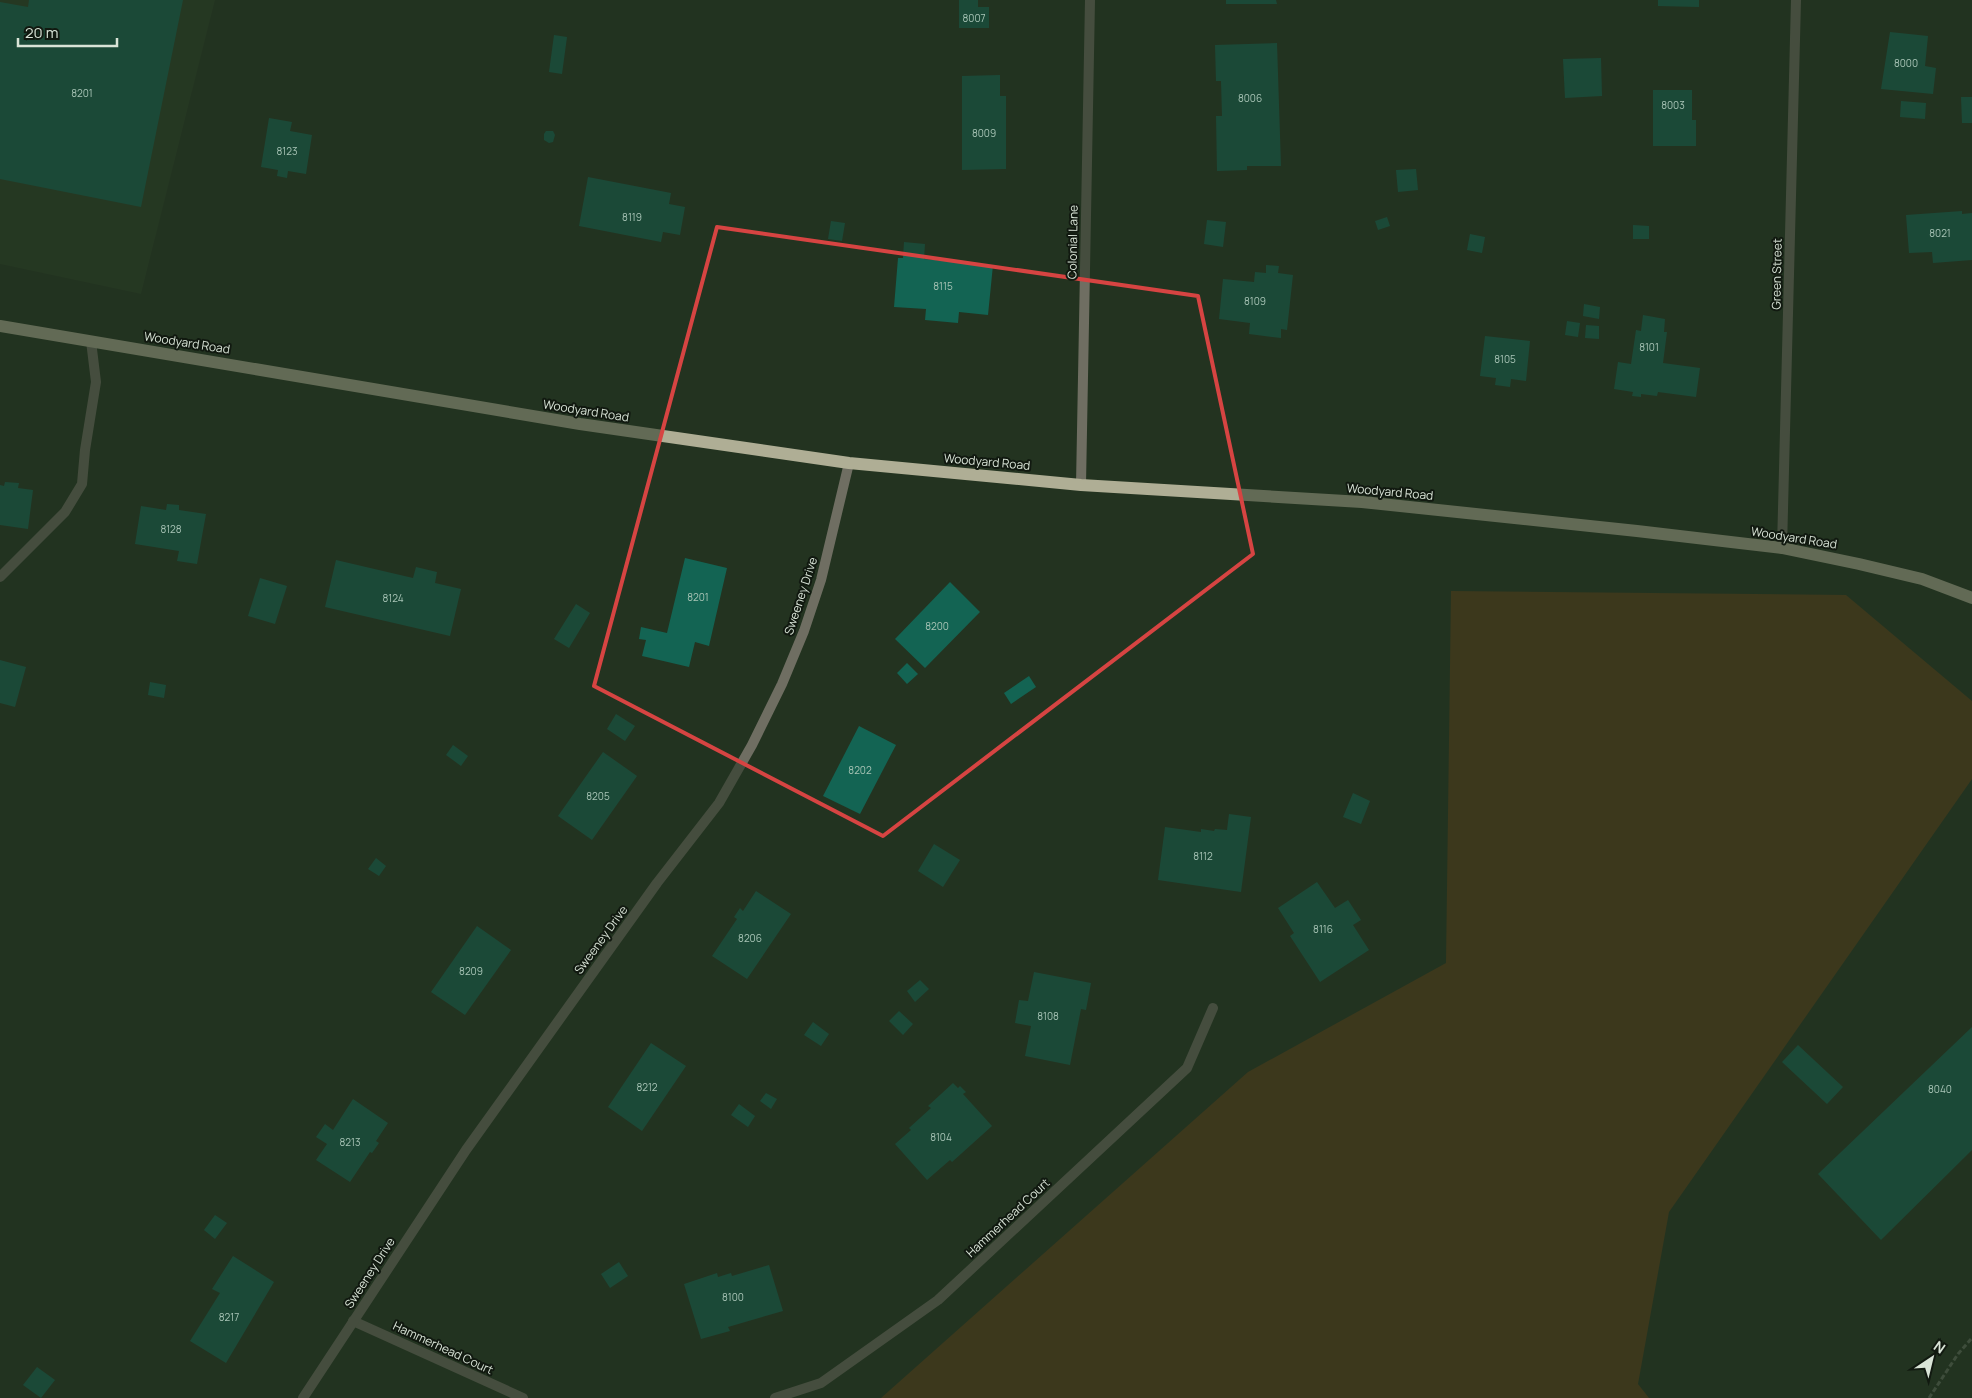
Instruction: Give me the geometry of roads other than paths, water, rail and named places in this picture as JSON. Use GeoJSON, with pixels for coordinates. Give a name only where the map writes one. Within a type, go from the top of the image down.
{"type":"FeatureCollection","features":[{"type":"Feature","properties":{"kind":"main road","name":"Woodyard Road"},"geometry":{"type":"LineString","coordinates":[[0,326],[580,424],[849,463],[1081,485],[1391,505],[1636,530],[1782,548],[1922,579],[1972,598]]}},
{"type":"Feature","properties":{"kind":"street","name":"Colonial Lane"},"geometry":{"type":"LineString","coordinates":[[1081,485],[1090,0]]}},
{"type":"Feature","properties":{"kind":"street","name":"Green Street"},"geometry":{"type":"LineString","coordinates":[[1782,548],[1796,0]]}},
{"type":"Feature","properties":{"kind":"street"},"geometry":{"type":"LineString","coordinates":[[0,577],[65,512],[82,484],[85,450],[96,382],[91,341]]}},
{"type":"Feature","properties":{"kind":"street","name":"Sweeney Drive"},"geometry":{"type":"LineString","coordinates":[[303,1398],[472,1142],[652,891],[719,803],[752,745],[782,684],[804,631],[821,580],[849,463]]}},
{"type":"Feature","properties":{"kind":"street","name":"Hammerhead Court"},"geometry":{"type":"LineString","coordinates":[[775,1398],[821,1383],[938,1300],[1187,1068],[1213,1008]]}},
{"type":"Feature","properties":{"kind":"street","name":"Hammerhead Court"},"geometry":{"type":"LineString","coordinates":[[353,1321],[523,1398]]}}]}
